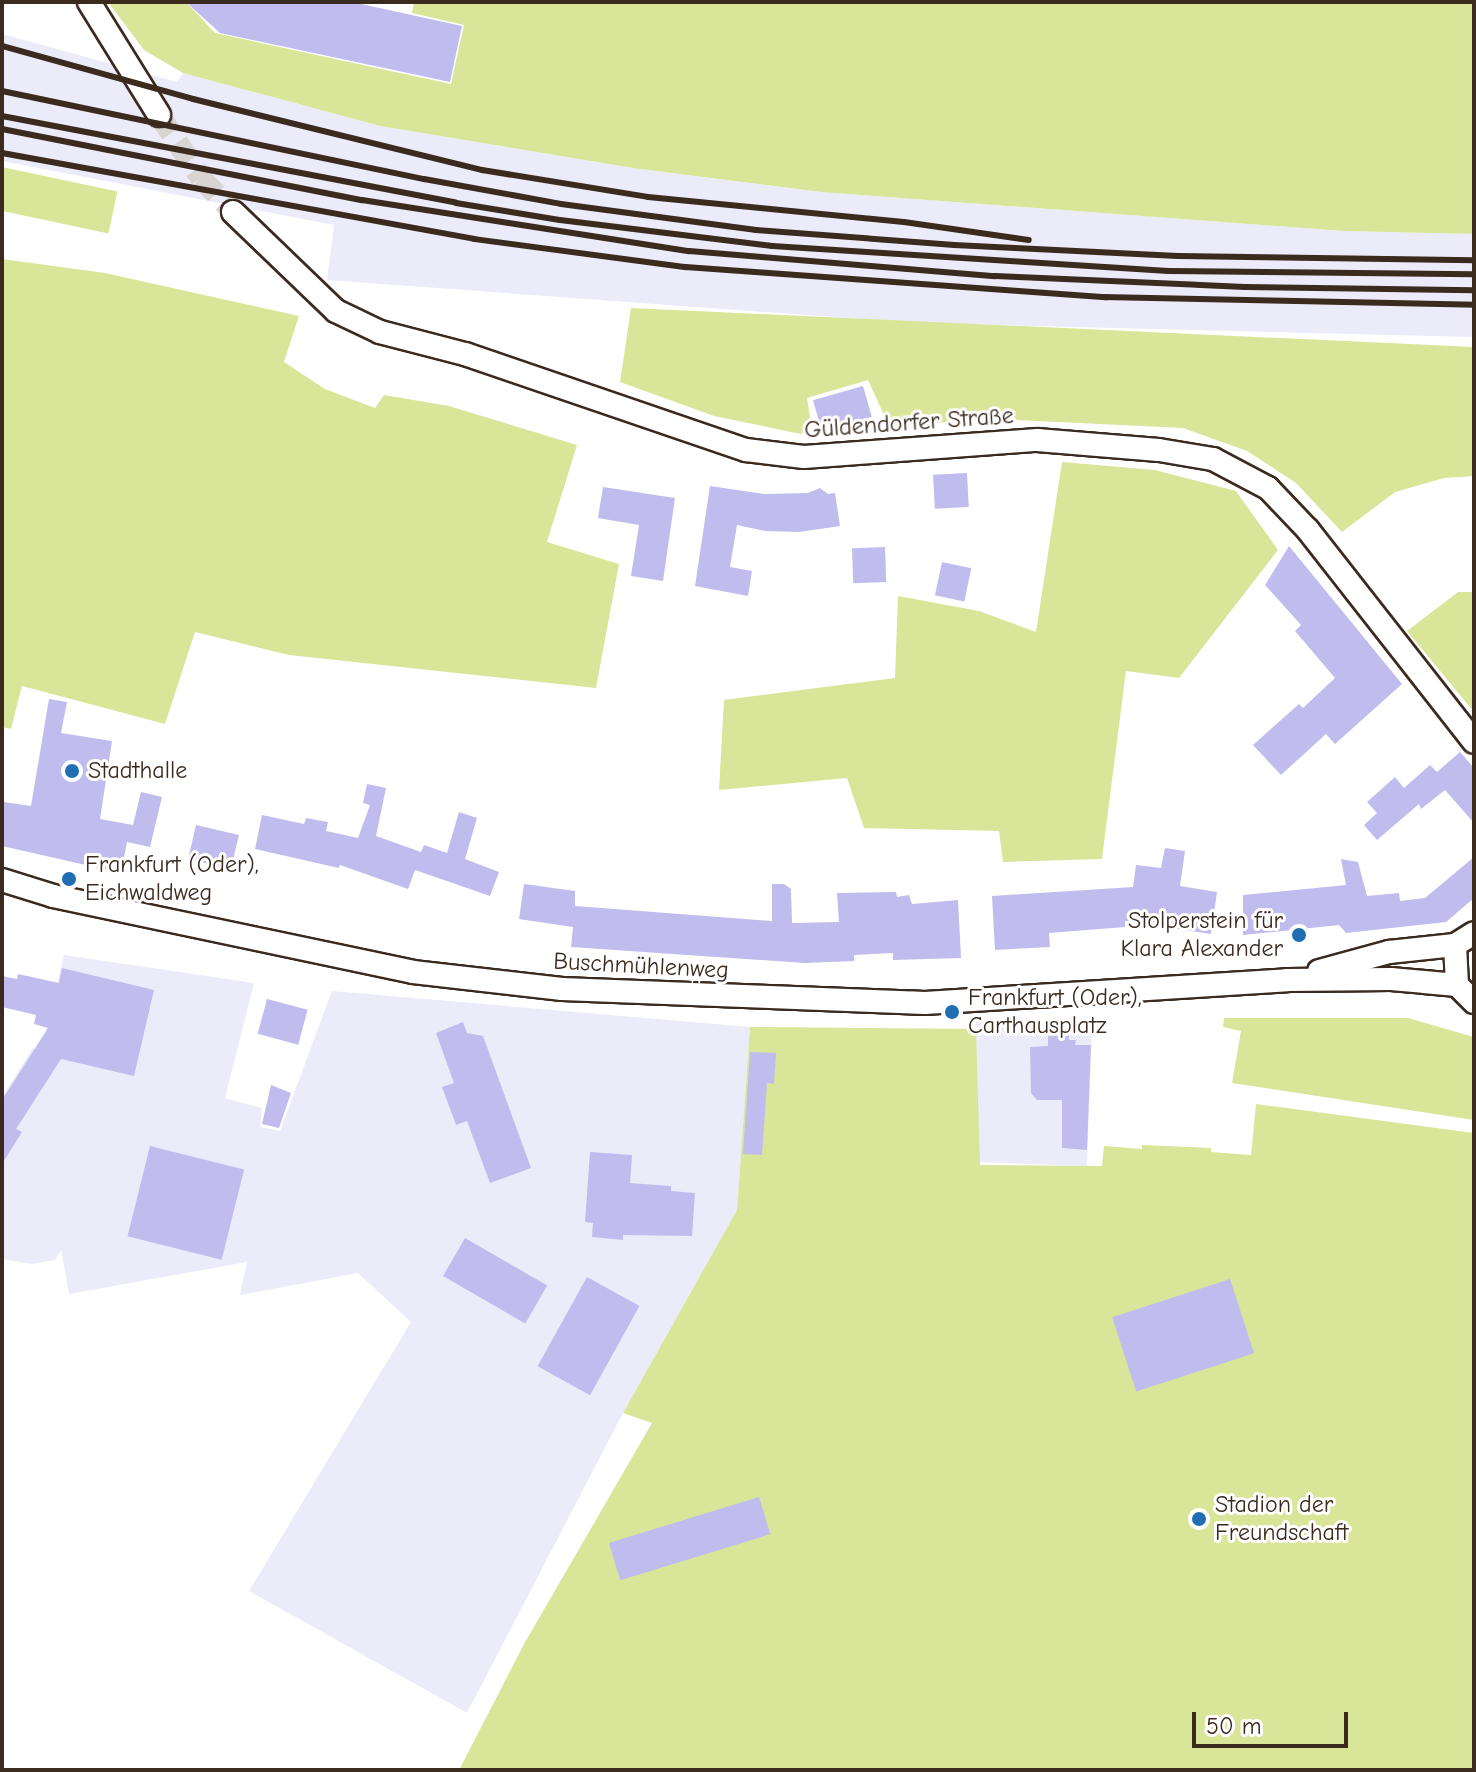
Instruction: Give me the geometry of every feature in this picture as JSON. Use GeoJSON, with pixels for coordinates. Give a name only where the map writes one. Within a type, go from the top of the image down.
{"type":"FeatureCollection","features":[{"type":"Feature","properties":{"kind":"street"},"geometry":{"type":"LineString","coordinates":[[89,2],[159,115]]}},
{"type":"Feature","properties":{"kind":"street","name":"Güldendorfer Straße"},"geometry":{"type":"LineString","coordinates":[[233,212],[336,311],[380,332],[465,354],[746,450],[804,457],[1037,440],[1159,450],[1213,459],[1268,488],[1308,530],[1474,742]]}},
{"type":"Feature","properties":{"kind":"street","name":"Buschmühlenweg"},"geometry":{"type":"LineString","coordinates":[[2,880],[53,896],[413,972],[562,989],[791,1001],[925,1003],[1287,980],[1391,979],[1457,985]]}},
{"type":"Feature","properties":{"kind":"street"},"geometry":{"type":"LineString","coordinates":[[1465,939],[1457,985],[1474,1002]]}},
{"type":"Feature","properties":{"kind":"street","name":"Buschmühlenweg"},"geometry":{"type":"LineString","coordinates":[[1287,980],[1389,952],[1465,939]]}},
{"type":"Feature","properties":{"kind":"shaded area"},"geometry":{"type":"Polygon","coordinates":[[[2,34],[177,82],[183,73],[380,126],[633,168],[821,192],[1344,231],[1474,234],[1474,337],[916,323],[327,280],[334,225],[2,161],[2,34]]]}},
{"type":"Feature","properties":{"kind":"shaded area"},"geometry":{"type":"Polygon","coordinates":[[[64,955],[254,983],[225,1098],[262,1108],[260,1127],[280,1131],[332,991],[750,1027],[737,1210],[623,1413],[467,1713],[249,1591],[411,1322],[358,1273],[240,1295],[247,1262],[69,1294],[61,1250],[55,1260],[32,1264],[2,1259],[2,1097],[33,1048],[41,1052],[64,955]]]}},
{"type":"Feature","properties":{"kind":"shaded area"},"geometry":{"type":"Polygon","coordinates":[[[976,1019],[1092,1023],[1087,1166],[971,1162],[976,1019]]]}},
{"type":"Feature","properties":{"kind":"green space"},"geometry":{"type":"Polygon","coordinates":[[[108,2],[186,2],[215,33],[451,84],[464,25],[412,13],[414,2],[1474,2],[1474,234],[1344,231],[821,192],[633,168],[380,126],[183,73],[144,50],[108,2]]]}},
{"type":"Feature","properties":{"kind":"green space"},"geometry":{"type":"Polygon","coordinates":[[[2,167],[117,192],[108,234],[2,211],[2,167]]]}},
{"type":"Feature","properties":{"kind":"green space"},"geometry":{"type":"Polygon","coordinates":[[[2,259],[105,273],[299,316],[284,362],[325,389],[375,408],[384,395],[449,406],[577,445],[547,542],[619,564],[596,688],[289,655],[195,632],[165,724],[22,686],[11,729],[2,727],[2,259]]]}},
{"type":"Feature","properties":{"kind":"green space"},"geometry":{"type":"Polygon","coordinates":[[[631,308],[1474,347],[1474,476],[1444,478],[1395,492],[1342,532],[1296,483],[1247,451],[1183,428],[996,419],[889,426],[868,380],[807,398],[811,424],[801,434],[714,416],[620,382],[631,308]]]}},
{"type":"Feature","properties":{"kind":"green space"},"geometry":{"type":"Polygon","coordinates":[[[1062,462],[1155,470],[1236,491],[1278,550],[1179,678],[1126,671],[1102,859],[1003,862],[999,831],[864,828],[847,778],[719,790],[724,700],[895,678],[898,596],[979,611],[1036,632],[1062,462]]]}},
{"type":"Feature","properties":{"kind":"green space"},"geometry":{"type":"Polygon","coordinates":[[[1458,592],[1474,592],[1474,712],[1407,631],[1458,592]]]}},
{"type":"Feature","properties":{"kind":"green space"},"geometry":{"type":"Polygon","coordinates":[[[1224,1018],[1408,1018],[1474,1037],[1474,1120],[1232,1083],[1241,1031],[1223,1027],[1224,1018]]]}},
{"type":"Feature","properties":{"kind":"green space","name":"Stadion der Freundschaft"},"geometry":{"type":"Polygon","coordinates":[[[750,1027],[976,1029],[980,1165],[1102,1166],[1104,1146],[1211,1148],[1211,1152],[1251,1155],[1256,1104],[1474,1133],[1474,1770],[459,1770],[524,1644],[652,1423],[623,1413],[737,1210],[750,1027]]]}},
{"type":"Feature","properties":{"kind":"building"},"geometry":{"type":"Polygon","coordinates":[[[186,2],[352,2],[462,26],[450,82],[220,33],[186,2]]]}},
{"type":"Feature","properties":{"kind":"building"},"geometry":{"type":"Polygon","coordinates":[[[863,386],[872,417],[822,431],[813,400],[863,386]]]}},
{"type":"Feature","properties":{"kind":"building"},"geometry":{"type":"Polygon","coordinates":[[[967,473],[969,507],[935,509],[933,475],[967,473]]]}},
{"type":"Feature","properties":{"kind":"building"},"geometry":{"type":"Polygon","coordinates":[[[710,486],[764,494],[808,493],[820,488],[828,494],[835,493],[840,526],[799,532],[765,531],[737,525],[730,567],[752,571],[748,596],[695,586],[710,486]]]}},
{"type":"Feature","properties":{"kind":"building"},"geometry":{"type":"Polygon","coordinates":[[[603,487],[675,498],[663,581],[631,576],[639,525],[598,518],[603,487]]]}},
{"type":"Feature","properties":{"kind":"building"},"geometry":{"type":"Polygon","coordinates":[[[1289,546],[1402,684],[1335,744],[1326,734],[1281,775],[1253,745],[1299,704],[1303,708],[1335,678],[1295,631],[1301,625],[1265,585],[1289,546]]]}},
{"type":"Feature","properties":{"kind":"building"},"geometry":{"type":"Polygon","coordinates":[[[885,547],[886,582],[853,583],[852,548],[885,547]]]}},
{"type":"Feature","properties":{"kind":"building"},"geometry":{"type":"Polygon","coordinates":[[[942,562],[971,568],[964,601],[935,595],[942,562]]]}},
{"type":"Feature","properties":{"kind":"building","name":"Stadthalle"},"geometry":{"type":"Polygon","coordinates":[[[49,699],[67,702],[61,733],[112,741],[100,819],[133,825],[141,792],[162,797],[150,847],[127,842],[121,873],[2,846],[4,802],[31,806],[49,699]]]}},
{"type":"Feature","properties":{"kind":"building"},"geometry":{"type":"Polygon","coordinates":[[[1460,752],[1474,768],[1474,823],[1445,790],[1421,809],[1419,804],[1377,840],[1364,825],[1377,813],[1367,802],[1395,777],[1404,788],[1430,765],[1437,772],[1460,752]]]}},
{"type":"Feature","properties":{"kind":"building"},"geometry":{"type":"Polygon","coordinates":[[[367,784],[386,788],[376,836],[421,852],[424,845],[447,853],[459,812],[477,818],[465,859],[499,872],[490,896],[415,870],[408,889],[340,865],[339,868],[255,849],[262,815],[304,824],[306,818],[328,822],[326,831],[358,838],[370,805],[363,803],[367,784]]]}},
{"type":"Feature","properties":{"kind":"building"},"geometry":{"type":"Polygon","coordinates":[[[196,825],[239,835],[231,869],[188,859],[196,825]]]}},
{"type":"Feature","properties":{"kind":"building"},"geometry":{"type":"Polygon","coordinates":[[[1165,848],[1185,851],[1180,886],[1217,892],[1211,934],[1125,921],[1125,927],[1049,933],[1050,947],[995,950],[992,896],[1133,887],[1136,865],[1161,868],[1165,848]]]}},
{"type":"Feature","properties":{"kind":"building"},"geometry":{"type":"Polygon","coordinates":[[[1474,857],[1474,898],[1446,922],[1346,933],[1339,925],[1243,935],[1243,895],[1346,885],[1341,859],[1358,862],[1367,896],[1399,893],[1400,901],[1425,898],[1474,857]]]}},
{"type":"Feature","properties":{"kind":"building"},"geometry":{"type":"Polygon","coordinates":[[[524,884],[575,891],[575,906],[772,921],[772,884],[784,884],[791,889],[792,923],[839,922],[837,893],[896,892],[897,897],[909,895],[912,904],[958,900],[961,958],[893,960],[893,953],[854,955],[854,961],[805,963],[571,947],[573,927],[519,919],[524,884]]]}},
{"type":"Feature","properties":{"kind":"building"},"geometry":{"type":"Polygon","coordinates":[[[62,968],[154,990],[134,1076],[61,1059],[16,1129],[22,1132],[2,1164],[2,1100],[48,1028],[34,1024],[36,1015],[2,1007],[2,976],[17,979],[18,974],[59,983],[62,968]]]}},
{"type":"Feature","properties":{"kind":"building"},"geometry":{"type":"Polygon","coordinates":[[[267,999],[308,1010],[298,1045],[258,1034],[267,999]]]}},
{"type":"Feature","properties":{"kind":"building"},"geometry":{"type":"Polygon","coordinates":[[[463,1022],[467,1033],[483,1036],[531,1168],[490,1183],[467,1121],[456,1125],[442,1087],[454,1083],[436,1033],[463,1022]]]}},
{"type":"Feature","properties":{"kind":"building"},"geometry":{"type":"Polygon","coordinates":[[[1069,1035],[1069,1040],[1076,1040],[1075,1045],[1091,1045],[1087,1150],[1062,1148],[1062,1100],[1037,1100],[1031,1093],[1030,1047],[1048,1046],[1048,1036],[1069,1035]]]}},
{"type":"Feature","properties":{"kind":"building"},"geometry":{"type":"Polygon","coordinates":[[[750,1052],[776,1053],[774,1084],[767,1083],[762,1155],[743,1154],[750,1052]]]}},
{"type":"Feature","properties":{"kind":"building"},"geometry":{"type":"Polygon","coordinates":[[[271,1085],[291,1093],[279,1128],[262,1124],[271,1085]]]}},
{"type":"Feature","properties":{"kind":"building"},"geometry":{"type":"Polygon","coordinates":[[[150,1146],[244,1169],[222,1260],[128,1236],[150,1146]]]}},
{"type":"Feature","properties":{"kind":"building"},"geometry":{"type":"Polygon","coordinates":[[[590,1152],[632,1155],[630,1183],[671,1186],[671,1191],[695,1193],[692,1236],[623,1235],[623,1240],[592,1237],[593,1223],[585,1222],[590,1152]]]}},
{"type":"Feature","properties":{"kind":"building"},"geometry":{"type":"Polygon","coordinates":[[[465,1238],[547,1286],[525,1324],[443,1276],[465,1238]]]}},
{"type":"Feature","properties":{"kind":"building"},"geometry":{"type":"Polygon","coordinates":[[[587,1277],[639,1306],[590,1395],[538,1366],[587,1277]]]}},
{"type":"Feature","properties":{"kind":"building"},"geometry":{"type":"Polygon","coordinates":[[[1230,1279],[1254,1353],[1136,1392],[1112,1317],[1230,1279]]]}},
{"type":"Feature","properties":{"kind":"building"},"geometry":{"type":"Polygon","coordinates":[[[759,1497],[770,1534],[620,1580],[609,1543],[759,1497]]]}},
{"type":"Feature","properties":{"kind":"tunnel"},"geometry":{"type":"LineString","coordinates":[[159,115],[201,178],[233,212]]}},
{"type":"Feature","properties":{"kind":"railway"},"geometry":{"type":"LineString","coordinates":[[2,46],[193,99],[482,170],[648,197],[904,222],[1029,240]]}},
{"type":"Feature","properties":{"kind":"railway"},"geometry":{"type":"LineString","coordinates":[[2,91],[424,179],[561,204],[756,230],[954,245],[1178,256],[1474,260]]}},
{"type":"Feature","properties":{"kind":"railway"},"geometry":{"type":"LineString","coordinates":[[2,116],[456,203],[560,220],[772,246],[1168,271],[1474,274]]}},
{"type":"Feature","properties":{"kind":"railway"},"geometry":{"type":"LineString","coordinates":[[2,129],[362,200],[689,251],[995,276],[1245,287],[1474,290]]}},
{"type":"Feature","properties":{"kind":"railway"},"geometry":{"type":"LineString","coordinates":[[2,153],[474,239],[685,267],[1106,297],[1474,305]]}},
{"type":"Feature","properties":{"kind":"place","name":"Stadthalle"},"geometry":{"type":"Point","coordinates":[72,771]}},
{"type":"Feature","properties":{"kind":"place","name":"Frankfurt (Oder), Eichwaldweg"},"geometry":{"type":"Point","coordinates":[69,879]}},
{"type":"Feature","properties":{"kind":"place","name":"Stolperstein für Klara Alexander"},"geometry":{"type":"Point","coordinates":[1299,935]}},
{"type":"Feature","properties":{"kind":"place","name":"Frankfurt (Oder), Carthausplatz"},"geometry":{"type":"Point","coordinates":[952,1012]}},
{"type":"Feature","properties":{"kind":"place","name":"Stadion der Freundschaft"},"geometry":{"type":"Point","coordinates":[1199,1519]}}]}
